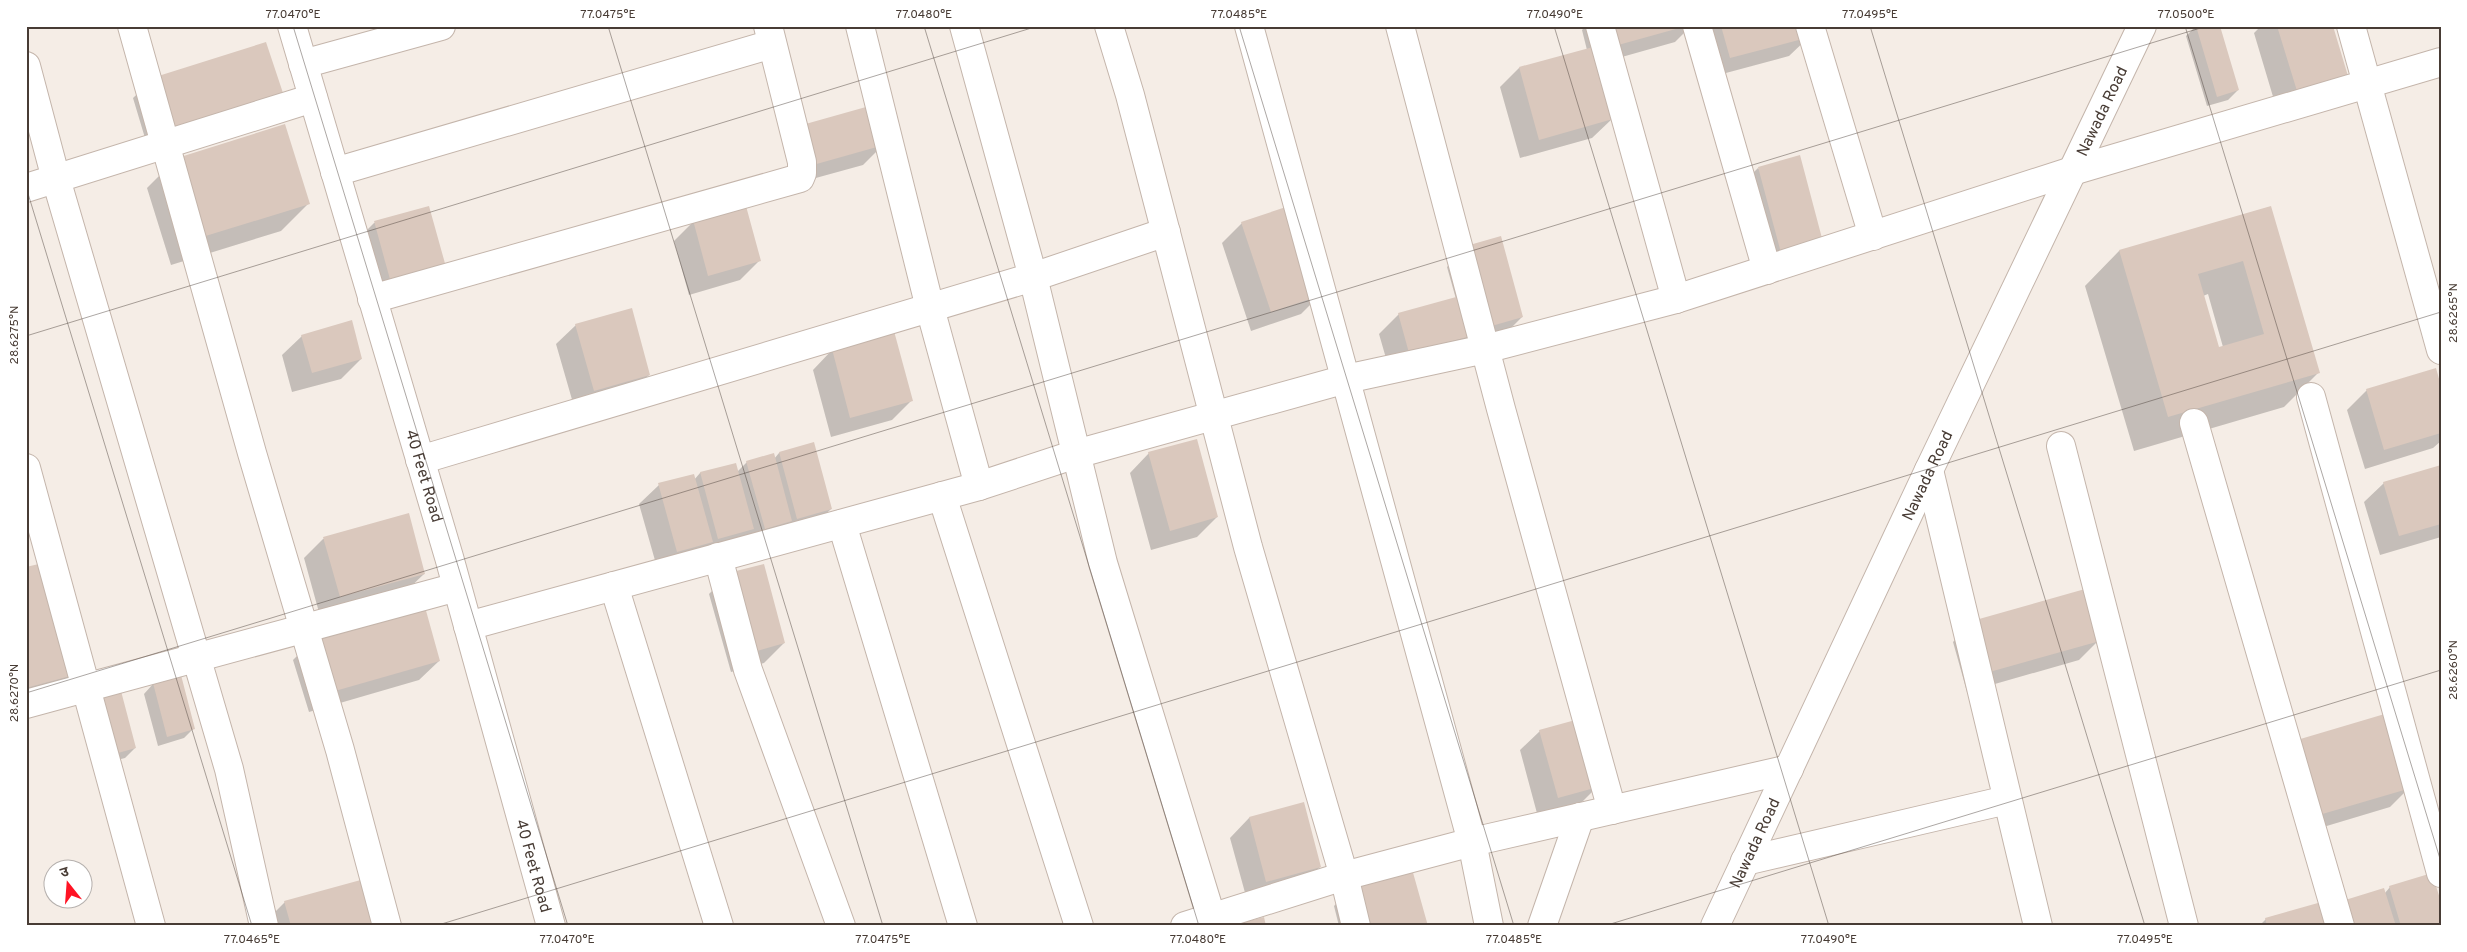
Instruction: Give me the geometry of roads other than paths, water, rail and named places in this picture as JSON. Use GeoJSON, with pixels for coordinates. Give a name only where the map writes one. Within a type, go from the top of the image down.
{"type":"FeatureCollection","features":[{"type":"Feature","properties":{"kind":"street"},"geometry":{"type":"LineString","coordinates":[[132,26],[252,453],[340,750],[387,926]]}},
{"type":"Feature","properties":{"kind":"street","name":"40 Feet Road"},"geometry":{"type":"LineString","coordinates":[[292,26],[457,587],[551,926]]}},
{"type":"Feature","properties":{"kind":"street"},"geometry":{"type":"LineString","coordinates":[[303,64],[441,26]]}},
{"type":"Feature","properties":{"kind":"street"},"geometry":{"type":"LineString","coordinates":[[860,26],[930,308],[979,486]]}},
{"type":"Feature","properties":{"kind":"street"},"geometry":{"type":"LineString","coordinates":[[964,26],[1032,278],[1104,563],[1212,922]]}},
{"type":"Feature","properties":{"kind":"street"},"geometry":{"type":"LineString","coordinates":[[1109,26],[1130,95],[1248,547],[1344,876],[1356,926]]}},
{"type":"Feature","properties":{"kind":"street"},"geometry":{"type":"LineString","coordinates":[[1249,26],[1472,842],[1489,926]]}},
{"type":"Feature","properties":{"kind":"street"},"geometry":{"type":"LineString","coordinates":[[1400,26],[1485,349],[1612,810]]}},
{"type":"Feature","properties":{"kind":"street"},"geometry":{"type":"LineString","coordinates":[[1600,26],[1676,299]]}},
{"type":"Feature","properties":{"kind":"street"},"geometry":{"type":"LineString","coordinates":[[1697,26],[1767,270]]}},
{"type":"Feature","properties":{"kind":"street"},"geometry":{"type":"LineString","coordinates":[[1810,26],[1873,236]]}},
{"type":"Feature","properties":{"kind":"street","name":"Nawada Road"},"geometry":{"type":"LineString","coordinates":[[1715,926],[1929,470],[2142,26]]}},
{"type":"Feature","properties":{"kind":"street"},"geometry":{"type":"LineString","coordinates":[[2351,26],[2441,350]]}},
{"type":"Feature","properties":{"kind":"street"},"geometry":{"type":"LineString","coordinates":[[335,172],[770,35],[802,162],[800,178],[372,299]]}},
{"type":"Feature","properties":{"kind":"street"},"geometry":{"type":"LineString","coordinates":[[468,626],[979,486],[1076,454],[1346,379],[1485,349],[1676,299],[2072,171],[2441,62]]}},
{"type":"Feature","properties":{"kind":"street"},"geometry":{"type":"LineString","coordinates":[[26,66],[56,179],[230,769],[264,926]]}},
{"type":"Feature","properties":{"kind":"street"},"geometry":{"type":"LineString","coordinates":[[26,188],[313,98]]}},
{"type":"Feature","properties":{"kind":"street"},"geometry":{"type":"LineString","coordinates":[[420,460],[1032,278],[1166,232]]}},
{"type":"Feature","properties":{"kind":"street"},"geometry":{"type":"LineString","coordinates":[[2310,397],[2441,873]]}},
{"type":"Feature","properties":{"kind":"street"},"geometry":{"type":"LineString","coordinates":[[2194,423],[2340,926]]}},
{"type":"Feature","properties":{"kind":"street"},"geometry":{"type":"LineString","coordinates":[[2061,446],[2184,926]]}},
{"type":"Feature","properties":{"kind":"street"},"geometry":{"type":"LineString","coordinates":[[26,468],[151,926]]}},
{"type":"Feature","properties":{"kind":"street"},"geometry":{"type":"LineString","coordinates":[[1929,470],[2035,925]]}},
{"type":"Feature","properties":{"kind":"street"},"geometry":{"type":"LineString","coordinates":[[942,496],[1079,926]]}},
{"type":"Feature","properties":{"kind":"street"},"geometry":{"type":"LineString","coordinates":[[842,524],[963,926]]}},
{"type":"Feature","properties":{"kind":"street"},"geometry":{"type":"LineString","coordinates":[[718,557],[748,670],[841,926]]}},
{"type":"Feature","properties":{"kind":"street"},"geometry":{"type":"LineString","coordinates":[[614,586],[719,926]]}},
{"type":"Feature","properties":{"kind":"street"},"geometry":{"type":"LineString","coordinates":[[26,704],[457,587]]}},
{"type":"Feature","properties":{"kind":"street"},"geometry":{"type":"LineString","coordinates":[[1185,926],[1212,922],[1344,876],[1472,842],[1788,769]]}},
{"type":"Feature","properties":{"kind":"street"},"geometry":{"type":"LineString","coordinates":[[1745,861],[2007,800]]}},
{"type":"Feature","properties":{"kind":"street"},"geometry":{"type":"LineString","coordinates":[[1542,926],[1580,817]]}}]}
